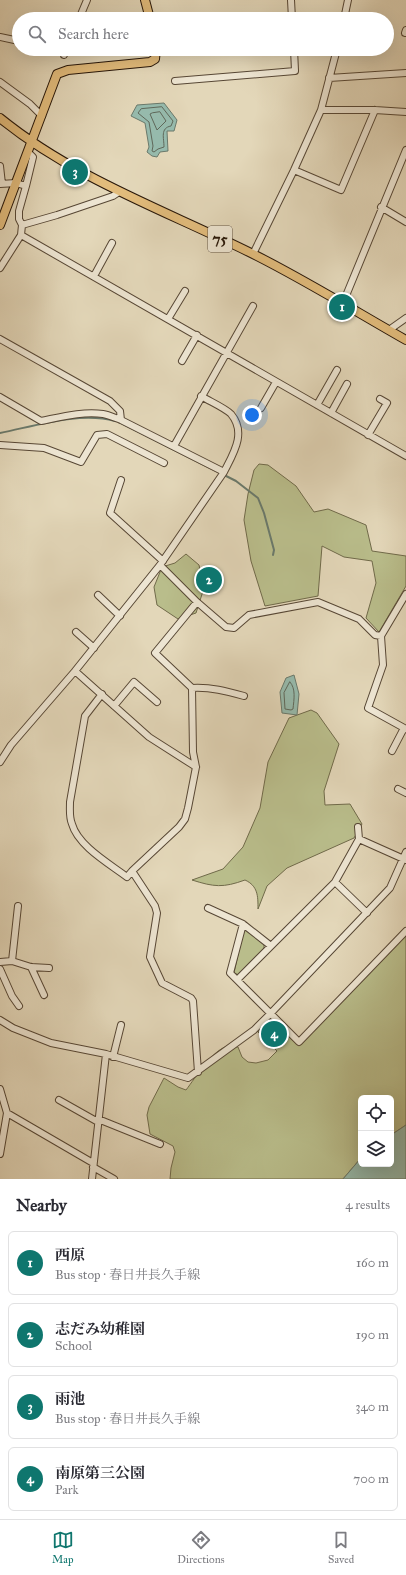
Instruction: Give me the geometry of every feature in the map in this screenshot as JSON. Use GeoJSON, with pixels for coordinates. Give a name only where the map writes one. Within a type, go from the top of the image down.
{"type":"FeatureCollection","features":[{"type":"Feature","properties":{"kind":"main road"},"geometry":{"type":"LineString","coordinates":[[145,0],[148,12]]}},
{"type":"Feature","properties":{"kind":"main road"},"geometry":{"type":"LineString","coordinates":[[0,225],[57,74],[68,70],[150,62],[155,59],[155,56]]}},
{"type":"Feature","properties":{"kind":"main road","name":"75"},"geometry":{"type":"LineString","coordinates":[[0,118],[32,142],[119,192],[253,254],[343,303],[406,340]]}},
{"type":"Feature","properties":{"kind":"street"},"geometry":{"type":"LineString","coordinates":[[82,12],[87,0]]}},
{"type":"Feature","properties":{"kind":"street"},"geometry":{"type":"LineString","coordinates":[[291,0],[292,12]]}},
{"type":"Feature","properties":{"kind":"street"},"geometry":{"type":"LineString","coordinates":[[345,12],[348,0]]}},
{"type":"Feature","properties":{"kind":"street"},"geometry":{"type":"LineString","coordinates":[[0,36],[12,39]]}},
{"type":"Feature","properties":{"kind":"street"},"geometry":{"type":"LineString","coordinates":[[175,81],[295,71],[294,56]]}},
{"type":"Feature","properties":{"kind":"street"},"geometry":{"type":"LineString","coordinates":[[253,254],[294,170],[321,110],[335,56]]}},
{"type":"Feature","properties":{"kind":"street"},"geometry":{"type":"LineString","coordinates":[[329,78],[406,73]]}},
{"type":"Feature","properties":{"kind":"street"},"geometry":{"type":"LineString","coordinates":[[0,82],[3,88],[8,87],[30,104],[42,116]]}},
{"type":"Feature","properties":{"kind":"street"},"geometry":{"type":"LineString","coordinates":[[321,110],[375,110],[406,112]]}},
{"type":"Feature","properties":{"kind":"street"},"geometry":{"type":"LineString","coordinates":[[294,170],[341,190],[375,110]]}},
{"type":"Feature","properties":{"kind":"street"},"geometry":{"type":"LineString","coordinates":[[343,303],[406,150]]}},
{"type":"Feature","properties":{"kind":"street"},"geometry":{"type":"LineString","coordinates":[[0,268],[21,235],[22,226],[19,219],[19,211],[33,157],[28,152]]}},
{"type":"Feature","properties":{"kind":"street"},"geometry":{"type":"LineString","coordinates":[[0,165],[1,184],[16,183],[26,186]]}},
{"type":"Feature","properties":{"kind":"street"},"geometry":{"type":"LineString","coordinates":[[22,226],[113,196],[119,192]]}},
{"type":"Feature","properties":{"kind":"street"},"geometry":{"type":"LineString","coordinates":[[382,208],[406,222]]}},
{"type":"Feature","properties":{"kind":"street"},"geometry":{"type":"LineString","coordinates":[[21,235],[406,456]]}},
{"type":"Feature","properties":{"kind":"street"},"geometry":{"type":"LineString","coordinates":[[94,276],[112,243]]}},
{"type":"Feature","properties":{"kind":"street"},"geometry":{"type":"LineString","coordinates":[[168,319],[185,291]]}},
{"type":"Feature","properties":{"kind":"street"},"geometry":{"type":"LineString","coordinates":[[174,446],[253,306]]}},
{"type":"Feature","properties":{"kind":"street"},"geometry":{"type":"LineString","coordinates":[[389,330],[406,318]]}},
{"type":"Feature","properties":{"kind":"street"},"geometry":{"type":"LineString","coordinates":[[182,361],[197,335]]}},
{"type":"Feature","properties":{"kind":"street"},"geometry":{"type":"LineString","coordinates":[[0,339],[110,401],[120,411],[121,420]]}},
{"type":"Feature","properties":{"kind":"street"},"geometry":{"type":"LineString","coordinates":[[317,405],[338,370]]}},
{"type":"Feature","properties":{"kind":"street"},"geometry":{"type":"LineString","coordinates":[[261,408],[276,382]]}},
{"type":"Feature","properties":{"kind":"street"},"geometry":{"type":"LineString","coordinates":[[331,413],[347,384]]}},
{"type":"Feature","properties":{"kind":"street"},"geometry":{"type":"LineString","coordinates":[[0,762],[11,745],[75,671],[162,563],[222,474],[236,447],[238,439],[237,426],[230,414],[201,396]]}},
{"type":"Feature","properties":{"kind":"street"},"geometry":{"type":"LineString","coordinates":[[0,397],[41,421],[68,415],[89,413],[104,414],[121,420],[174,446],[222,474]]}},
{"type":"Feature","properties":{"kind":"street"},"geometry":{"type":"LineString","coordinates":[[368,435],[387,403],[380,399]]}},
{"type":"Feature","properties":{"kind":"street"},"geometry":{"type":"LineString","coordinates":[[0,445],[44,448],[81,462],[97,435],[106,434],[164,463]]}},
{"type":"Feature","properties":{"kind":"street"},"geometry":{"type":"LineString","coordinates":[[121,480],[110,513],[162,563],[197,602],[226,627],[230,629],[234,628],[248,615],[318,602],[359,619],[375,635],[381,636]]}},
{"type":"Feature","properties":{"kind":"street"},"geometry":{"type":"LineString","coordinates":[[392,751],[405,729],[368,708],[383,665],[381,636],[406,594]]}},
{"type":"Feature","properties":{"kind":"street"},"geometry":{"type":"LineString","coordinates":[[98,595],[120,616]]}},
{"type":"Feature","properties":{"kind":"street"},"geometry":{"type":"LineString","coordinates":[[197,602],[155,653],[192,688],[223,690],[244,696]]}},
{"type":"Feature","properties":{"kind":"street"},"geometry":{"type":"LineString","coordinates":[[76,632],[94,648]]}},
{"type":"Feature","properties":{"kind":"street"},"geometry":{"type":"LineString","coordinates":[[75,671],[148,737],[196,767]]}},
{"type":"Feature","properties":{"kind":"street"},"geometry":{"type":"LineString","coordinates":[[114,706],[134,682],[157,702]]}},
{"type":"Feature","properties":{"kind":"street"},"geometry":{"type":"LineString","coordinates":[[102,694],[85,716],[70,802],[71,819],[76,834],[86,845],[127,877],[179,827],[185,819],[195,778],[196,767],[193,752],[192,688]]}},
{"type":"Feature","properties":{"kind":"street"},"geometry":{"type":"LineString","coordinates":[[398,789],[406,793]]}},
{"type":"Feature","properties":{"kind":"street"},"geometry":{"type":"LineString","coordinates":[[237,980],[335,882],[359,839],[358,827]]}},
{"type":"Feature","properties":{"kind":"street"},"geometry":{"type":"LineString","coordinates":[[359,839],[404,859]]}},
{"type":"Feature","properties":{"kind":"street"},"geometry":{"type":"LineString","coordinates":[[0,1020],[13,1028],[51,1043],[106,1054],[188,1078],[254,1030],[271,1013],[390,888],[406,852]]}},
{"type":"Feature","properties":{"kind":"street"},"geometry":{"type":"LineString","coordinates":[[132,871],[155,906],[157,913],[150,957],[162,983],[191,998],[193,1001],[198,1072]]}},
{"type":"Feature","properties":{"kind":"street"},"geometry":{"type":"LineString","coordinates":[[335,882],[367,913]]}},
{"type":"Feature","properties":{"kind":"street"},"geometry":{"type":"LineString","coordinates":[[12,961],[18,906]]}},
{"type":"Feature","properties":{"kind":"street"},"geometry":{"type":"LineString","coordinates":[[208,908],[243,924],[271,946]]}},
{"type":"Feature","properties":{"kind":"street"},"geometry":{"type":"LineString","coordinates":[[243,924],[230,973],[298,1042],[406,931]]}},
{"type":"Feature","properties":{"kind":"street"},"geometry":{"type":"LineString","coordinates":[[0,962],[12,961],[31,967],[49,968]]}},
{"type":"Feature","properties":{"kind":"street"},"geometry":{"type":"LineString","coordinates":[[31,967],[44,995]]}},
{"type":"Feature","properties":{"kind":"street"},"geometry":{"type":"LineString","coordinates":[[0,969],[12,996],[19,1006]]}},
{"type":"Feature","properties":{"kind":"street"},"geometry":{"type":"LineString","coordinates":[[113,1057],[121,1025]]}},
{"type":"Feature","properties":{"kind":"street"},"geometry":{"type":"LineString","coordinates":[[92,1179],[106,1054]]}},
{"type":"Feature","properties":{"kind":"street"},"geometry":{"type":"LineString","coordinates":[[0,1089],[7,1113],[0,1154]]}},
{"type":"Feature","properties":{"kind":"street"},"geometry":{"type":"LineString","coordinates":[[59,1100],[98,1120],[160,1144]]}},
{"type":"Feature","properties":{"kind":"street"},"geometry":{"type":"LineString","coordinates":[[7,1113],[114,1179]]}},
{"type":"Feature","properties":{"kind":"green space"},"geometry":{"type":"Polygon","coordinates":[[[259,464],[268,465],[296,486],[314,512],[328,509],[366,525],[372,551],[406,556],[406,586],[379,632],[366,618],[376,583],[372,561],[344,557],[322,546],[318,596],[265,606],[251,561],[244,520],[254,470],[259,464]]]}},
{"type":"Feature","properties":{"kind":"green space"},"geometry":{"type":"Polygon","coordinates":[[[186,554],[199,565],[204,588],[196,613],[178,619],[157,605],[154,587],[162,567],[175,563],[186,554]]]}},
{"type":"Feature","properties":{"kind":"green space"},"geometry":{"type":"Polygon","coordinates":[[[311,710],[317,713],[339,744],[324,791],[325,805],[350,804],[362,824],[354,838],[287,868],[267,886],[258,909],[255,888],[245,880],[218,886],[192,880],[223,869],[243,847],[260,808],[268,762],[289,718],[311,710]]]}},
{"type":"Feature","properties":{"kind":"green space"},"geometry":{"type":"Polygon","coordinates":[[[244,927],[246,927],[264,945],[264,949],[239,975],[234,973],[244,927]]]}},
{"type":"Feature","properties":{"kind":"green space"},"geometry":{"type":"Polygon","coordinates":[[[406,935],[406,1125],[394,1133],[394,1095],[358,1095],[358,1162],[343,1179],[170,1179],[175,1152],[173,1146],[150,1134],[147,1115],[149,1107],[164,1078],[186,1090],[210,1058],[228,1046],[238,1047],[242,1057],[248,1062],[256,1063],[268,1060],[277,1051],[258,1032],[268,1019],[272,1019],[299,1045],[406,935]]]}},
{"type":"Feature","properties":{"kind":"water"},"geometry":{"type":"Polygon","coordinates":[[[164,103],[177,120],[174,131],[167,131],[168,151],[160,152],[157,157],[152,156],[147,152],[149,147],[145,123],[131,116],[137,105],[164,103]]]}},
{"type":"Feature","properties":{"kind":"water"},"geometry":{"type":"Polygon","coordinates":[[[294,675],[299,694],[297,715],[282,713],[280,692],[286,678],[294,675]]]}},
{"type":"Feature","properties":{"kind":"water"},"geometry":{"type":"Polygon","coordinates":[[[406,1125],[406,1179],[343,1179],[358,1162],[358,1167],[394,1167],[394,1133],[406,1125]]]}},
{"type":"Feature","properties":{"kind":"waterway"},"geometry":{"type":"LineString","coordinates":[[0,433],[43,423],[72,419],[101,418],[115,421]]}},
{"type":"Feature","properties":{"kind":"waterway"},"geometry":{"type":"LineString","coordinates":[[119,422],[236,481],[258,498],[264,513],[274,550],[273,555]]}},
{"type":"Feature","properties":{"kind":"place","name":"雨池"},"geometry":{"type":"Point","coordinates":[75,172]}},
{"type":"Feature","properties":{"kind":"place","name":"西原"},"geometry":{"type":"Point","coordinates":[342,307]}},
{"type":"Feature","properties":{"kind":"place","name":"志だみ幼稚園"},"geometry":{"type":"Point","coordinates":[209,580]}},
{"type":"Feature","properties":{"kind":"place","name":"南原第三公園"},"geometry":{"type":"Point","coordinates":[274,1034]}}]}
